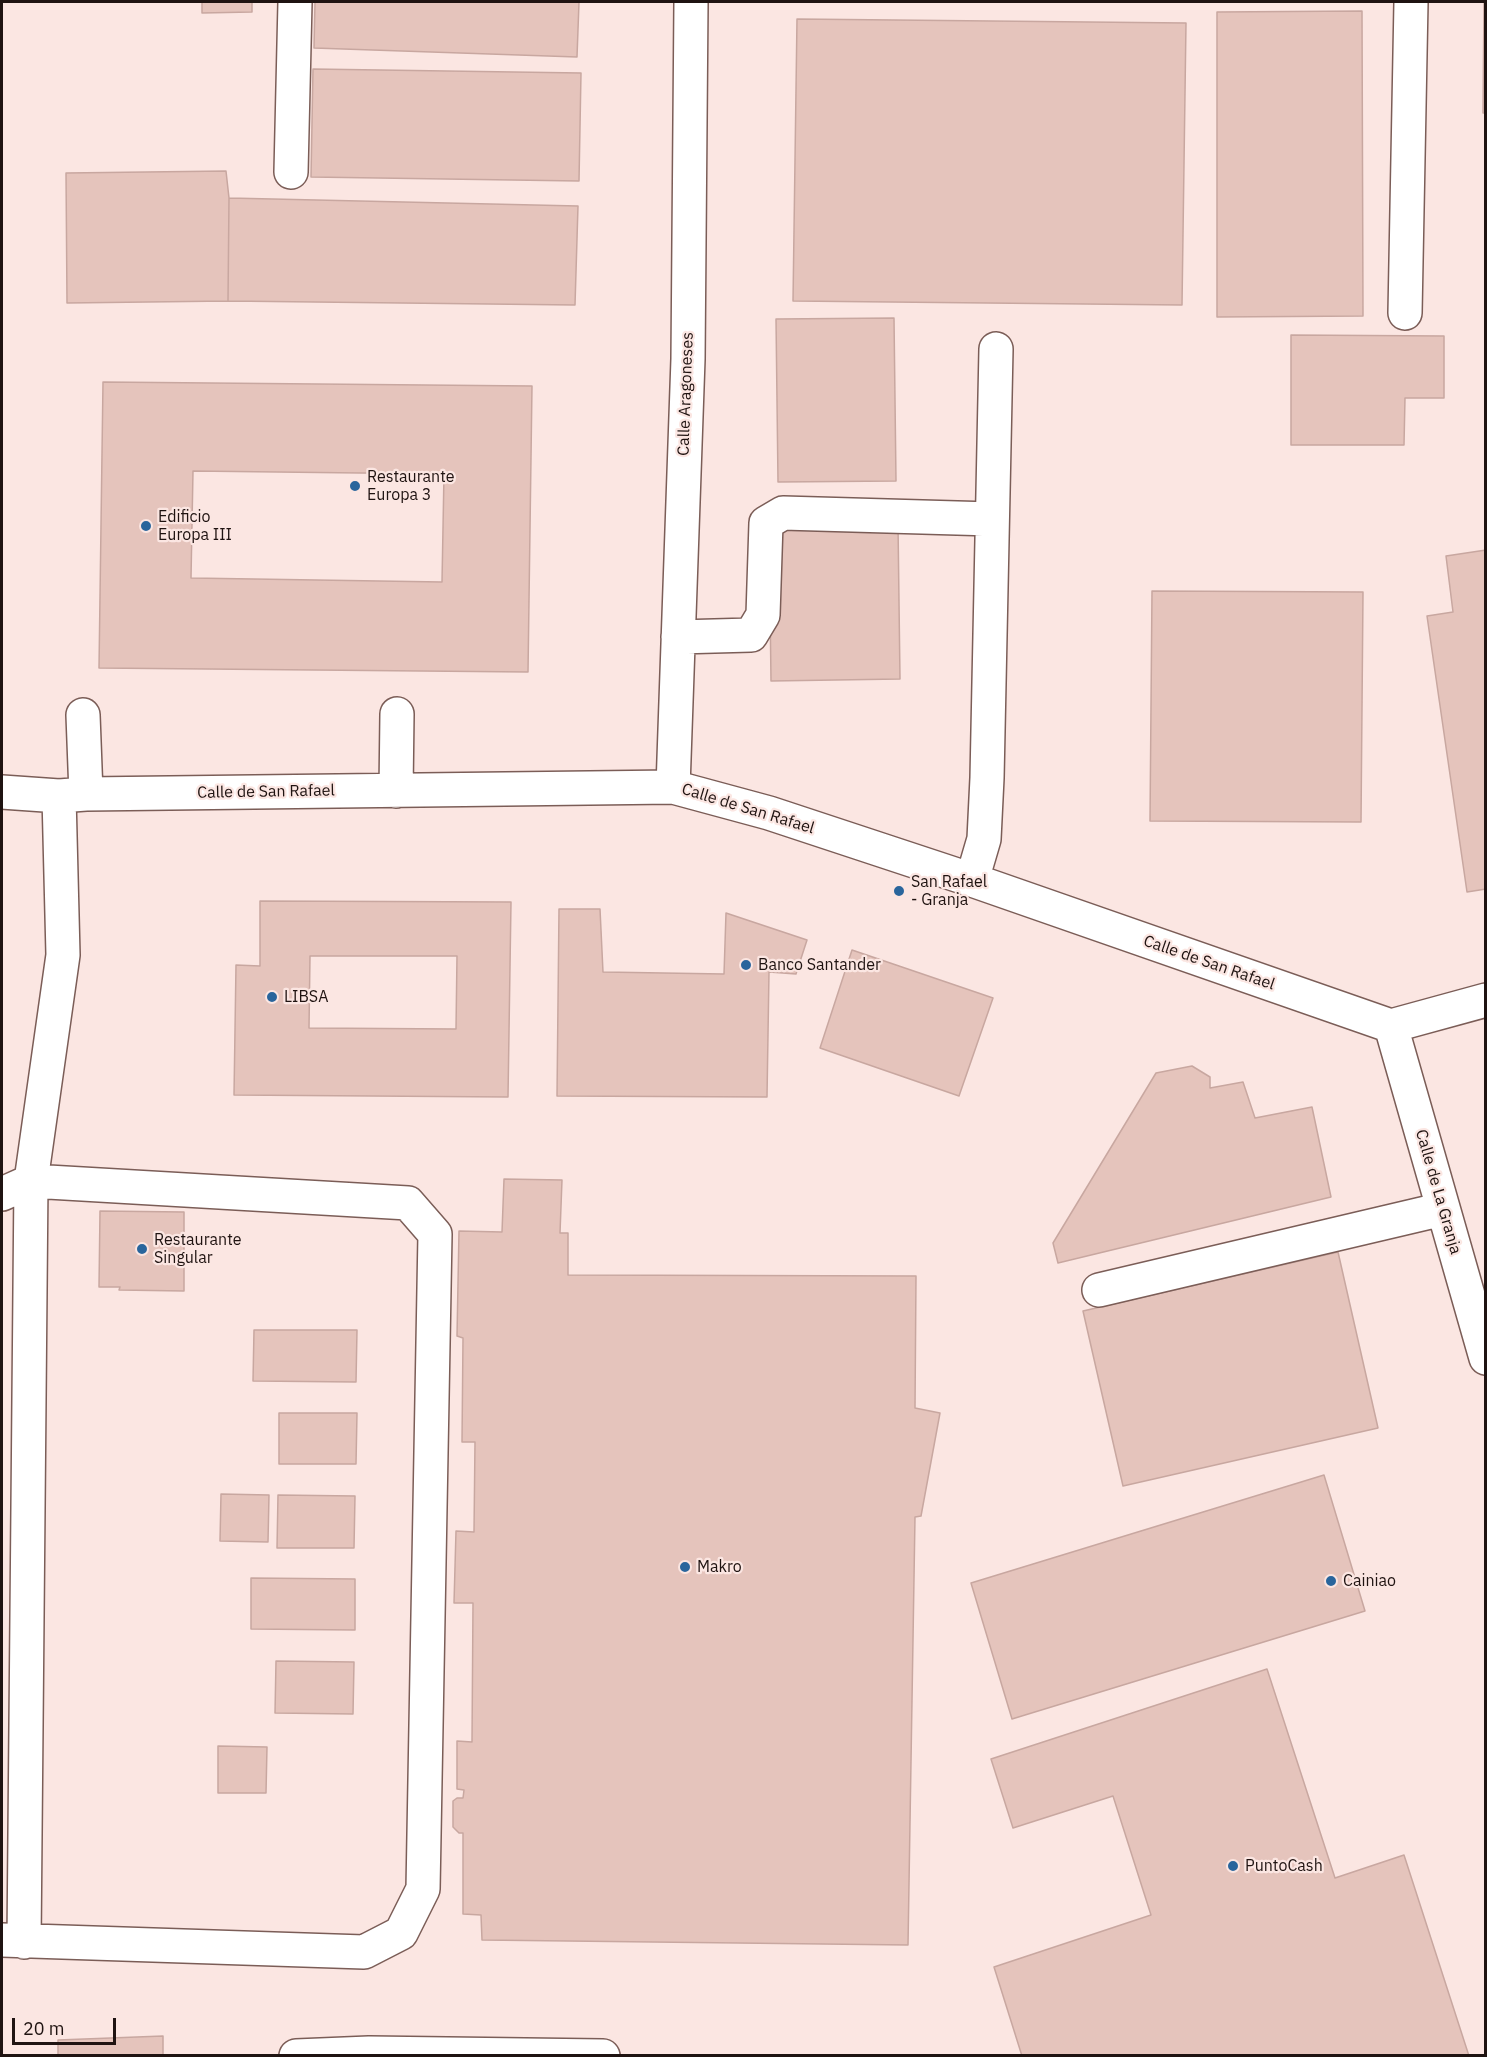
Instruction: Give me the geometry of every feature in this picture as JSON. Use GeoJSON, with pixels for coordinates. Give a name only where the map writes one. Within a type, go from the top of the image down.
{"type":"FeatureCollection","features":[{"type":"Feature","properties":{"kind":"street"},"geometry":{"type":"LineString","coordinates":[[291,172],[295,2]]}},
{"type":"Feature","properties":{"kind":"street","name":"Calle Aragoneses"},"geometry":{"type":"LineString","coordinates":[[673,787],[688,359],[691,2]]}},
{"type":"Feature","properties":{"kind":"street"},"geometry":{"type":"LineString","coordinates":[[1405,313],[1412,2]]}},
{"type":"Feature","properties":{"kind":"street"},"geometry":{"type":"LineString","coordinates":[[972,880],[984,839],[996,349]]}},
{"type":"Feature","properties":{"kind":"street"},"geometry":{"type":"LineString","coordinates":[[678,637],[751,635],[764,615],[766,523],[783,513],[992,519]]}},
{"type":"Feature","properties":{"kind":"street"},"geometry":{"type":"LineString","coordinates":[[396,791],[397,714]]}},
{"type":"Feature","properties":{"kind":"street"},"geometry":{"type":"LineString","coordinates":[[2,1194],[31,1181],[408,1203],[435,1234],[423,1889],[401,1933],[364,1952],[13,1941],[31,1181],[63,955],[73,795],[83,715]]}},
{"type":"Feature","properties":{"kind":"street","name":"Calle de San Rafael"},"geometry":{"type":"LineString","coordinates":[[2,792],[73,795],[673,787],[769,813],[972,880],[1391,1026]]}},
{"type":"Feature","properties":{"kind":"street"},"geometry":{"type":"LineString","coordinates":[[1391,1026],[1485,1000]]}},
{"type":"Feature","properties":{"kind":"street","name":"Calle de La Granja"},"geometry":{"type":"LineString","coordinates":[[1391,1026],[1485,1358]]}},
{"type":"Feature","properties":{"kind":"street"},"geometry":{"type":"LineString","coordinates":[[1099,1290],[1443,1209]]}},
{"type":"Feature","properties":{"kind":"street"},"geometry":{"type":"LineString","coordinates":[[296,2055],[603,2055]]}},
{"type":"Feature","properties":{"kind":"building"},"geometry":{"type":"Polygon","coordinates":[[[202,2],[252,2],[252,12],[202,13],[202,2]]]}},
{"type":"Feature","properties":{"kind":"building"},"geometry":{"type":"Polygon","coordinates":[[[315,2],[579,2],[577,57],[314,48],[315,2]]]}},
{"type":"Feature","properties":{"kind":"building"},"geometry":{"type":"Polygon","coordinates":[[[1484,2],[1486,2],[1486,113],[1483,113],[1484,2]]]}},
{"type":"Feature","properties":{"kind":"building"},"geometry":{"type":"Polygon","coordinates":[[[1362,11],[1363,316],[1217,317],[1217,12],[1362,11]]]}},
{"type":"Feature","properties":{"kind":"building"},"geometry":{"type":"Polygon","coordinates":[[[797,19],[1186,23],[1182,305],[793,301],[797,19]]]}},
{"type":"Feature","properties":{"kind":"building"},"geometry":{"type":"Polygon","coordinates":[[[313,69],[581,73],[579,181],[311,177],[313,69]]]}},
{"type":"Feature","properties":{"kind":"building"},"geometry":{"type":"Polygon","coordinates":[[[226,171],[229,198],[228,301],[67,303],[66,173],[226,171]]]}},
{"type":"Feature","properties":{"kind":"building"},"geometry":{"type":"Polygon","coordinates":[[[229,198],[578,206],[575,305],[228,301],[229,198]]]}},
{"type":"Feature","properties":{"kind":"building"},"geometry":{"type":"Polygon","coordinates":[[[894,318],[896,481],[778,482],[776,319],[894,318]]]}},
{"type":"Feature","properties":{"kind":"building"},"geometry":{"type":"Polygon","coordinates":[[[1291,335],[1444,336],[1444,398],[1405,398],[1404,445],[1291,445],[1291,335]]]}},
{"type":"Feature","properties":{"kind":"building","name":"Edificio Europa III"},"geometry":{"type":"Polygon","coordinates":[[[103,382],[532,386],[528,672],[99,668],[103,382]],[[193,471],[191,578],[442,582],[444,474],[193,471]]]}},
{"type":"Feature","properties":{"kind":"building"},"geometry":{"type":"Polygon","coordinates":[[[898,524],[900,679],[771,681],[769,526],[898,524]]]}},
{"type":"Feature","properties":{"kind":"building"},"geometry":{"type":"Polygon","coordinates":[[[1486,550],[1486,889],[1467,892],[1427,616],[1453,612],[1446,556],[1486,550]]]}},
{"type":"Feature","properties":{"kind":"building"},"geometry":{"type":"Polygon","coordinates":[[[1152,591],[1363,592],[1361,822],[1150,821],[1152,591]]]}},
{"type":"Feature","properties":{"kind":"building","name":"LIBSA"},"geometry":{"type":"Polygon","coordinates":[[[260,901],[511,902],[508,1097],[234,1095],[236,965],[260,966],[260,901]],[[310,956],[309,1028],[456,1029],[457,956],[310,956]]]}},
{"type":"Feature","properties":{"kind":"building"},"geometry":{"type":"Polygon","coordinates":[[[559,909],[600,909],[603,972],[724,974],[726,913],[807,940],[796,974],[769,972],[767,1097],[557,1096],[559,909]]]}},
{"type":"Feature","properties":{"kind":"building"},"geometry":{"type":"Polygon","coordinates":[[[852,950],[993,998],[959,1096],[820,1048],[852,950]]]}},
{"type":"Feature","properties":{"kind":"building"},"geometry":{"type":"Polygon","coordinates":[[[1192,1066],[1210,1077],[1210,1088],[1243,1082],[1255,1118],[1312,1107],[1331,1197],[1058,1263],[1053,1243],[1156,1073],[1192,1066]]]}},
{"type":"Feature","properties":{"kind":"building","name":"Makro"},"geometry":{"type":"Polygon","coordinates":[[[504,1179],[562,1180],[560,1233],[568,1233],[568,1275],[916,1276],[915,1408],[940,1413],[921,1516],[915,1517],[908,1945],[482,1940],[481,1915],[463,1914],[463,1833],[459,1833],[453,1827],[453,1801],[463,1798],[464,1790],[457,1789],[457,1741],[472,1742],[473,1603],[454,1603],[456,1531],[474,1532],[475,1442],[462,1442],[463,1338],[457,1336],[459,1231],[502,1232],[504,1179]]]}},
{"type":"Feature","properties":{"kind":"building","name":"Restaurante Singular"},"geometry":{"type":"Polygon","coordinates":[[[100,1211],[184,1212],[184,1291],[119,1290],[120,1287],[99,1287],[100,1211]]]}},
{"type":"Feature","properties":{"kind":"building"},"geometry":{"type":"Polygon","coordinates":[[[1338,1252],[1378,1428],[1123,1486],[1083,1311],[1338,1252]]]}},
{"type":"Feature","properties":{"kind":"building"},"geometry":{"type":"Polygon","coordinates":[[[254,1330],[357,1330],[356,1382],[253,1381],[254,1330]]]}},
{"type":"Feature","properties":{"kind":"building"},"geometry":{"type":"Polygon","coordinates":[[[279,1413],[357,1413],[356,1464],[279,1464],[279,1413]]]}},
{"type":"Feature","properties":{"kind":"building"},"geometry":{"type":"Polygon","coordinates":[[[1324,1475],[1365,1611],[1012,1719],[971,1583],[1324,1475]]]}},
{"type":"Feature","properties":{"kind":"building"},"geometry":{"type":"Polygon","coordinates":[[[221,1494],[269,1495],[268,1542],[220,1541],[221,1494]]]}},
{"type":"Feature","properties":{"kind":"building"},"geometry":{"type":"Polygon","coordinates":[[[278,1495],[355,1496],[354,1548],[277,1548],[278,1495]]]}},
{"type":"Feature","properties":{"kind":"building"},"geometry":{"type":"Polygon","coordinates":[[[251,1578],[355,1579],[355,1630],[251,1629],[251,1578]]]}},
{"type":"Feature","properties":{"kind":"building"},"geometry":{"type":"Polygon","coordinates":[[[276,1661],[354,1662],[353,1714],[275,1713],[276,1661]]]}},
{"type":"Feature","properties":{"kind":"building","name":"PuntoCash"},"geometry":{"type":"Polygon","coordinates":[[[1267,1669],[1335,1878],[1404,1855],[1469,2056],[1022,2056],[994,1967],[1151,1915],[1113,1796],[1013,1828],[991,1759],[1267,1669]]]}},
{"type":"Feature","properties":{"kind":"building"},"geometry":{"type":"Polygon","coordinates":[[[218,1746],[267,1747],[266,1793],[218,1793],[218,1746]]]}},
{"type":"Feature","properties":{"kind":"building"},"geometry":{"type":"Polygon","coordinates":[[[163,2036],[163,2056],[58,2056],[58,2040],[163,2036]]]}},
{"type":"Feature","properties":{"kind":"place","name":"Restaurante Europa 3"},"geometry":{"type":"Point","coordinates":[355,486]}},
{"type":"Feature","properties":{"kind":"place","name":"Edificio Europa III"},"geometry":{"type":"Point","coordinates":[146,526]}},
{"type":"Feature","properties":{"kind":"place","name":"San Rafael - Granja"},"geometry":{"type":"Point","coordinates":[899,891]}},
{"type":"Feature","properties":{"kind":"place","name":"Banco Santander"},"geometry":{"type":"Point","coordinates":[746,965]}},
{"type":"Feature","properties":{"kind":"place","name":"LIBSA"},"geometry":{"type":"Point","coordinates":[272,997]}},
{"type":"Feature","properties":{"kind":"place","name":"Restaurante Singular"},"geometry":{"type":"Point","coordinates":[142,1249]}},
{"type":"Feature","properties":{"kind":"place","name":"Makro"},"geometry":{"type":"Point","coordinates":[685,1567]}},
{"type":"Feature","properties":{"kind":"place","name":"Cainiao"},"geometry":{"type":"Point","coordinates":[1331,1581]}},
{"type":"Feature","properties":{"kind":"place","name":"PuntoCash"},"geometry":{"type":"Point","coordinates":[1233,1866]}}]}
